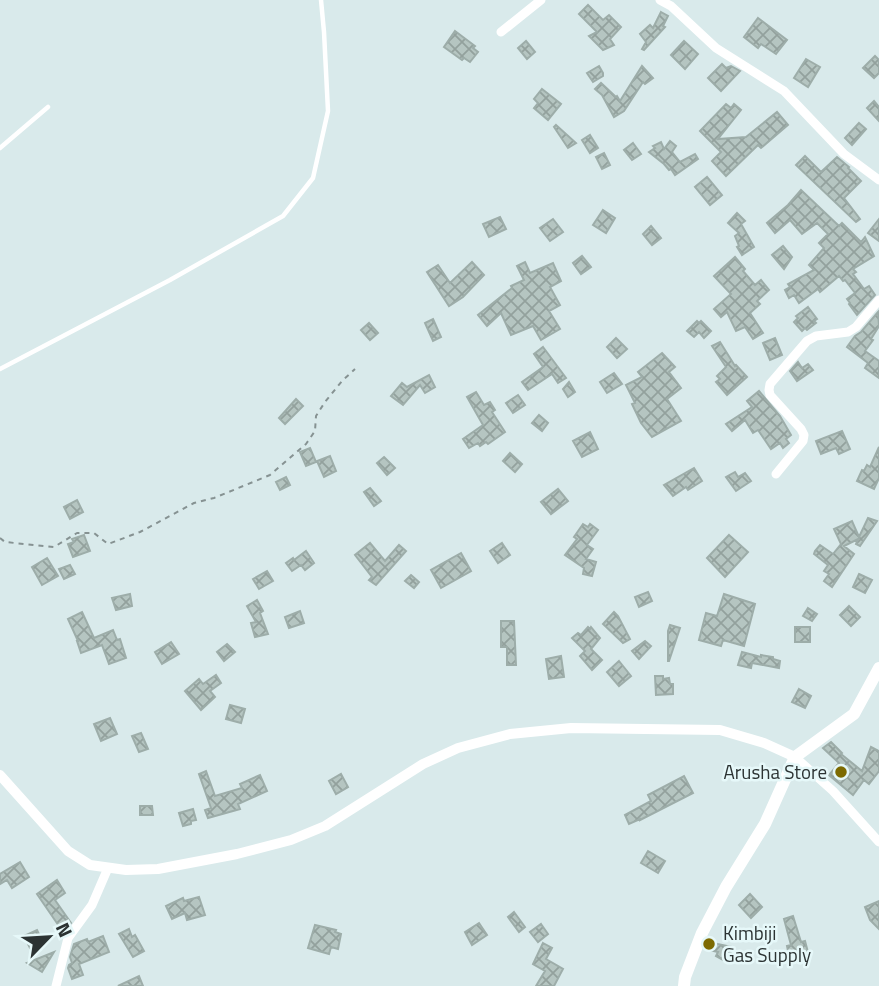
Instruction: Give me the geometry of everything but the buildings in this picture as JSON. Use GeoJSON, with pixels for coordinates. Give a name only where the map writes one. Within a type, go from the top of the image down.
{"type":"FeatureCollection","features":[{"type":"Feature","properties":{"kind":"main road"},"geometry":{"type":"LineString","coordinates":[[684,986],[702,933],[726,887],[765,824],[795,757],[853,714],[879,668]]}},
{"type":"Feature","properties":{"kind":"street"},"geometry":{"type":"LineString","coordinates":[[501,32],[541,0]]}},
{"type":"Feature","properties":{"kind":"street"},"geometry":{"type":"LineString","coordinates":[[660,0],[671,6],[716,48],[784,91],[844,154],[879,180]]}},
{"type":"Feature","properties":{"kind":"street"},"geometry":{"type":"LineString","coordinates":[[776,474],[803,441],[804,435],[770,395],[771,384],[807,341],[816,336],[848,332],[856,327],[879,300]]}},
{"type":"Feature","properties":{"kind":"street"},"geometry":{"type":"LineString","coordinates":[[0,775],[68,851],[90,865],[126,870],[158,869],[237,854],[325,826],[423,764],[458,748],[510,734],[571,728],[720,730],[764,743],[795,757],[833,791],[879,842]]}},
{"type":"Feature","properties":{"kind":"street"},"geometry":{"type":"LineString","coordinates":[[56,986],[68,938],[92,905],[108,868]]}},
{"type":"Feature","properties":{"kind":"lane"},"geometry":{"type":"LineString","coordinates":[[0,369],[170,280],[283,216],[313,178],[328,111],[321,0]]}},
{"type":"Feature","properties":{"kind":"lane"},"geometry":{"type":"LineString","coordinates":[[0,148],[48,107]]}},
{"type":"Feature","properties":{"kind":"path"},"geometry":{"type":"LineString","coordinates":[[0,538],[5,542],[54,547],[77,533],[94,533],[108,544],[140,532],[194,503],[214,498],[270,475],[306,444],[315,431],[316,416],[325,402],[355,369]]}},
{"type":"Feature","properties":{"kind":"place","name":"Arusha Store"},"geometry":{"type":"Point","coordinates":[841,772]}},
{"type":"Feature","properties":{"kind":"place","name":"Kimbiji Gas Supply"},"geometry":{"type":"Point","coordinates":[709,944]}}]}
